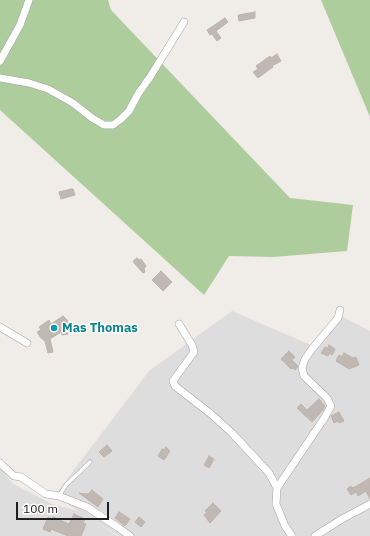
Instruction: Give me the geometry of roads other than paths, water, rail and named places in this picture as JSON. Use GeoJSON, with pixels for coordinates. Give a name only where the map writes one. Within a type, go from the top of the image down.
{"type":"FeatureCollection","features":[{"type":"Feature","properties":{"kind":"street"},"geometry":{"type":"LineString","coordinates":[[0,61],[20,25],[29,0]]}},
{"type":"Feature","properties":{"kind":"street"},"geometry":{"type":"LineString","coordinates":[[0,78],[29,83],[48,89],[73,103],[92,118],[104,125],[113,125],[129,111],[138,94],[184,22]]}},
{"type":"Feature","properties":{"kind":"street"},"geometry":{"type":"LineString","coordinates":[[292,536],[285,526],[276,504],[277,488],[325,416],[330,406],[327,398],[304,376],[302,368],[305,359],[312,349],[338,318],[340,310]]}},
{"type":"Feature","properties":{"kind":"street"},"geometry":{"type":"LineString","coordinates":[[179,324],[192,345],[194,352],[173,381],[176,386],[232,433],[269,473],[277,488]]}},
{"type":"Feature","properties":{"kind":"street"},"geometry":{"type":"LineString","coordinates":[[0,326],[27,344]]}},
{"type":"Feature","properties":{"kind":"street"},"geometry":{"type":"LineString","coordinates":[[0,462],[14,476],[21,477],[46,494],[59,496],[87,507],[126,535]]}},
{"type":"Feature","properties":{"kind":"street"},"geometry":{"type":"LineString","coordinates":[[316,536],[342,519],[370,504]]}},
{"type":"Feature","properties":{"kind":"lane"},"geometry":{"type":"LineString","coordinates":[[59,496],[66,485],[90,462]]}},
{"type":"Feature","properties":{"kind":"place","name":"Mas Thomas"},"geometry":{"type":"Point","coordinates":[54,328]}}]}
